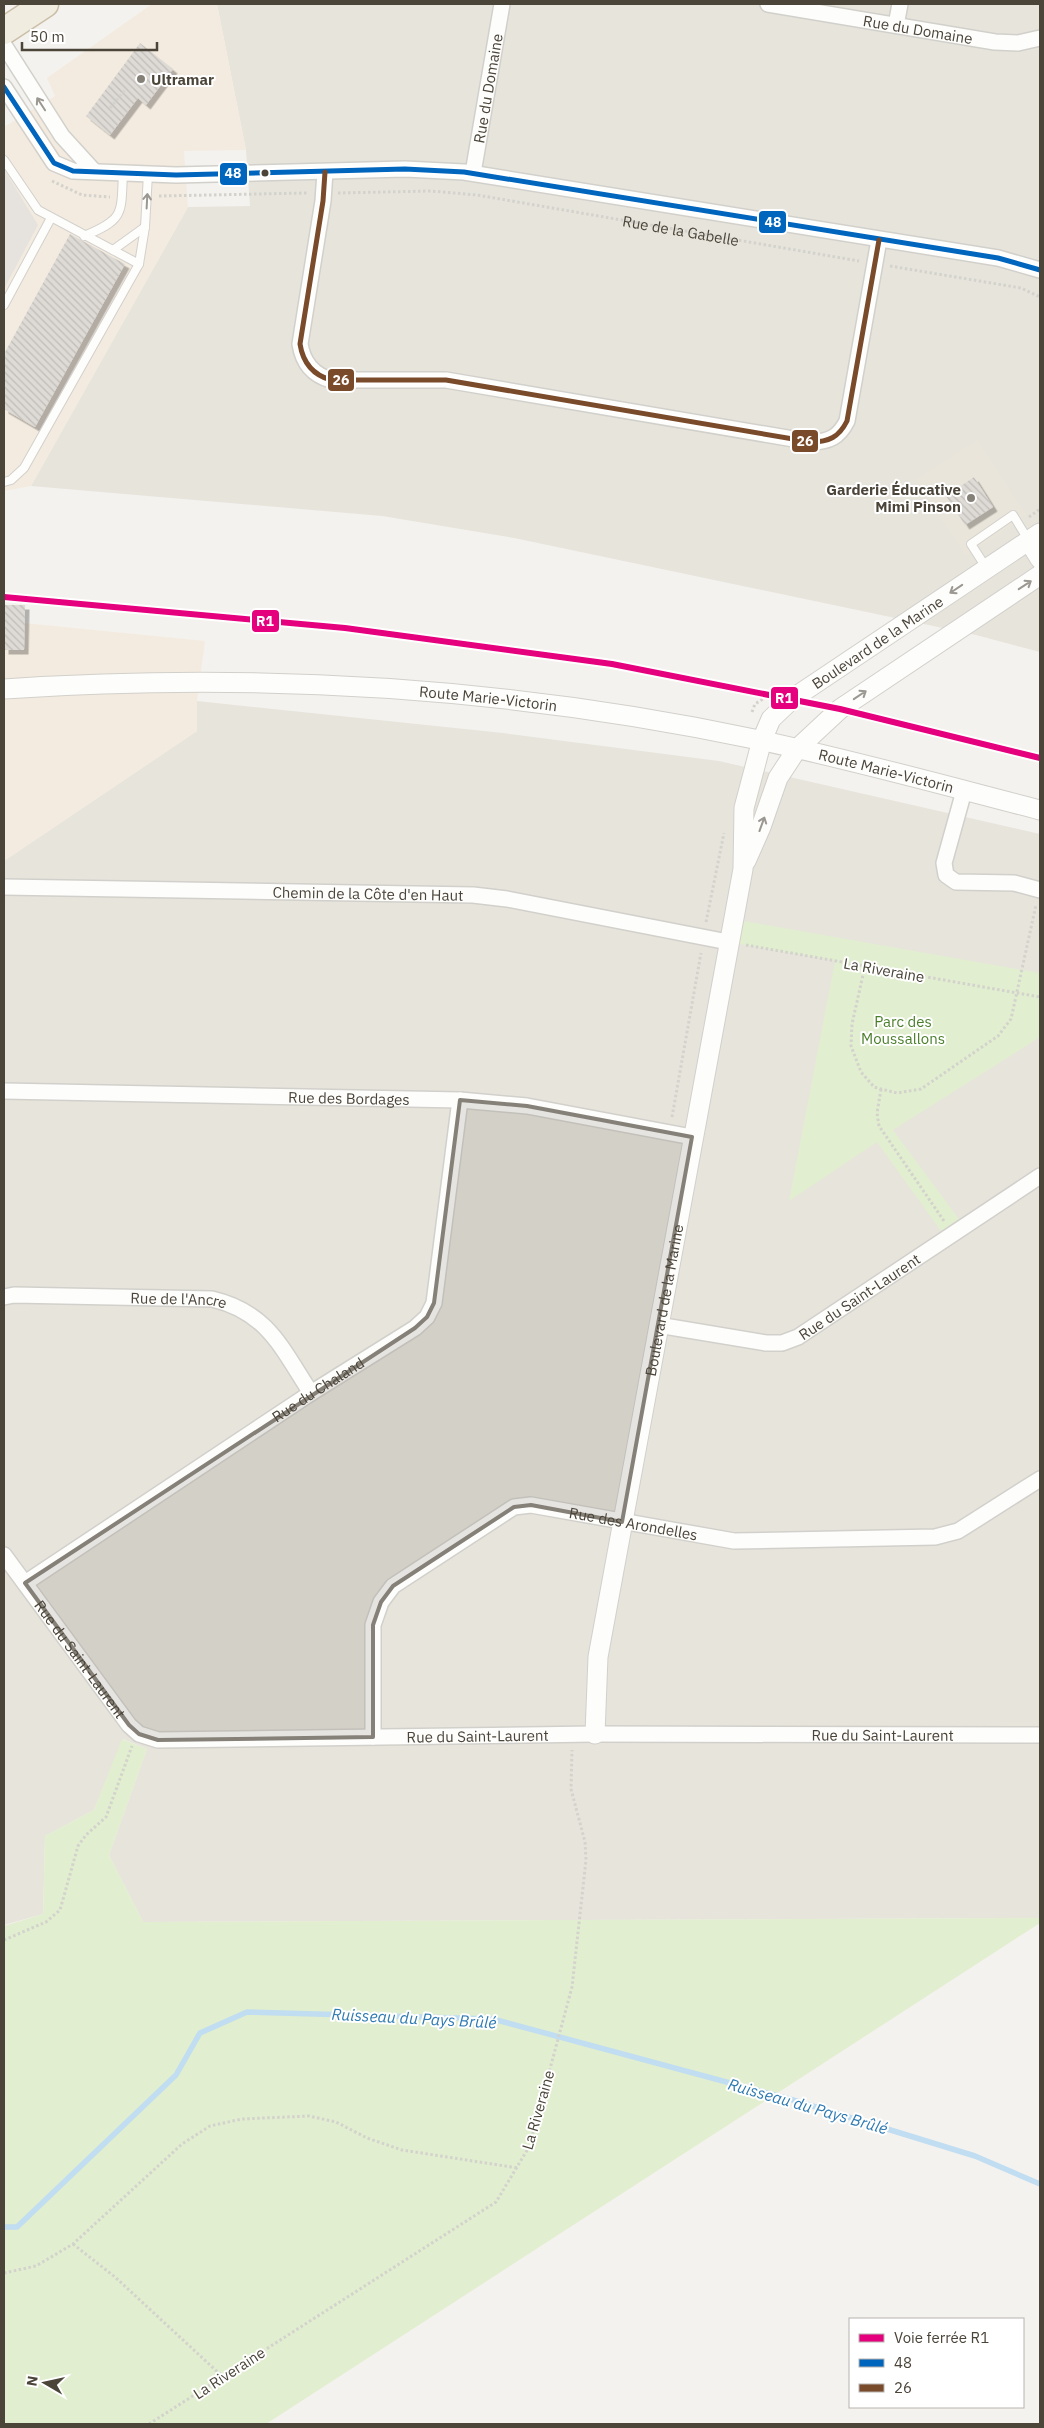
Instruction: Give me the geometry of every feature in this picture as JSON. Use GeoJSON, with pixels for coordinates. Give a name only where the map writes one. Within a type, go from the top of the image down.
{"type":"FeatureCollection","features":[{"type":"Feature","properties":{"kind":"highway"},"geometry":{"type":"LineString","coordinates":[[4,31],[45,4]]}},
{"type":"Feature","properties":{"kind":"street","name":"Rue du Domaine"},"geometry":{"type":"LineString","coordinates":[[472,173],[502,4]]}},
{"type":"Feature","properties":{"kind":"street","name":"Rue du Domaine"},"geometry":{"type":"LineString","coordinates":[[768,4],[996,42],[1018,43],[1040,38]]}},
{"type":"Feature","properties":{"kind":"street"},"geometry":{"type":"LineString","coordinates":[[896,25],[900,4]]}},
{"type":"Feature","properties":{"kind":"street"},"geometry":{"type":"LineString","coordinates":[[4,45],[62,136],[93,170]]}},
{"type":"Feature","properties":{"kind":"street","name":"Rue de la Gabelle"},"geometry":{"type":"LineString","coordinates":[[4,87],[54,163],[73,171],[93,170],[148,174],[415,169],[472,173],[998,258],[1040,270]]}},
{"type":"Feature","properties":{"kind":"street"},"geometry":{"type":"LineString","coordinates":[[325,172],[323,201],[300,344],[301,353],[315,374],[331,380],[446,380],[811,442],[829,440],[842,430],[850,412],[879,240]]}},
{"type":"Feature","properties":{"kind":"street"},"geometry":{"type":"LineString","coordinates":[[1034,537],[1040,559]]}},
{"type":"Feature","properties":{"kind":"street","name":"Boulevard de la Marine"},"geometry":{"type":"LineString","coordinates":[[595,1734],[598,1657],[692,1137],[743,868],[744,808],[762,740],[770,719],[792,699],[1034,537]]}},
{"type":"Feature","properties":{"kind":"street","name":"Boulevard de la Marine"},"geometry":{"type":"LineString","coordinates":[[743,868],[761,827],[778,778],[797,749],[840,709],[1040,575]]}},
{"type":"Feature","properties":{"kind":"street","name":"Route Marie-Victorin"},"geometry":{"type":"LineString","coordinates":[[4,689],[188,681],[276,682],[374,687],[563,707],[762,740],[1040,810]]}},
{"type":"Feature","properties":{"kind":"street","name":"Route Marie-Victorin"},"geometry":{"type":"LineString","coordinates":[[964,791],[944,863],[946,875],[956,882],[1014,883],[1040,890]]}},
{"type":"Feature","properties":{"kind":"street","name":"Chemin de la Côte d'en Haut"},"geometry":{"type":"LineString","coordinates":[[4,887],[473,895],[507,899],[728,942]]}},
{"type":"Feature","properties":{"kind":"street","name":"Rue des Bordages"},"geometry":{"type":"LineString","coordinates":[[4,1091],[460,1100],[527,1106],[692,1137]]}},
{"type":"Feature","properties":{"kind":"street","name":"Rue du Chaland"},"geometry":{"type":"LineString","coordinates":[[25,1583],[311,1394],[415,1328],[427,1317],[434,1303],[460,1100]]}},
{"type":"Feature","properties":{"kind":"street","name":"Rue du Saint-Laurent"},"geometry":{"type":"LineString","coordinates":[[658,1325],[766,1343],[782,1343],[798,1337],[1040,1176]]}},
{"type":"Feature","properties":{"kind":"street","name":"Rue de l'Ancre"},"geometry":{"type":"LineString","coordinates":[[4,1297],[14,1295],[212,1299],[233,1304],[253,1315],[269,1330],[311,1394]]}},
{"type":"Feature","properties":{"kind":"street","name":"Rue des Arondelles"},"geometry":{"type":"LineString","coordinates":[[373,1737],[373,1625],[381,1602],[394,1586],[514,1507],[531,1505],[734,1541],[935,1537],[958,1531],[1040,1479]]}},
{"type":"Feature","properties":{"kind":"street","name":"Rue du Saint-Laurent"},"geometry":{"type":"LineString","coordinates":[[4,1555],[129,1725],[139,1734],[158,1740],[595,1734],[1040,1735]]}},
{"type":"Feature","properties":{"kind":"lane"},"geometry":{"type":"LineString","coordinates":[[4,160],[38,210],[139,264]]}},
{"type":"Feature","properties":{"kind":"lane"},"geometry":{"type":"LineString","coordinates":[[84,236],[105,227],[118,217],[122,205],[123,172]]}},
{"type":"Feature","properties":{"kind":"lane"},"geometry":{"type":"LineString","coordinates":[[4,482],[11,480],[24,468],[139,264],[145,227],[148,174]]}},
{"type":"Feature","properties":{"kind":"lane"},"geometry":{"type":"LineString","coordinates":[[4,305],[51,218]]}},
{"type":"Feature","properties":{"kind":"lane"},"geometry":{"type":"LineString","coordinates":[[113,250],[145,227]]}},
{"type":"Feature","properties":{"kind":"lane"},"geometry":{"type":"LineString","coordinates":[[987,569],[971,544],[1013,515],[1034,537]]}},
{"type":"Feature","properties":{"kind":"path"},"geometry":{"type":"LineString","coordinates":[[110,108],[126,89]]}},
{"type":"Feature","properties":{"kind":"path","name":"Rue de la Gabelle"},"geometry":{"type":"LineString","coordinates":[[347,192],[418,191],[477,195],[1020,288],[1040,297]]}},
{"type":"Feature","properties":{"kind":"path"},"geometry":{"type":"LineString","coordinates":[[160,196],[299,194]]}},
{"type":"Feature","properties":{"kind":"path"},"geometry":{"type":"LineString","coordinates":[[865,966],[852,1024],[851,1046],[861,1072],[874,1087],[897,1094],[921,1089],[998,1036],[1011,1019],[1040,890]]}},
{"type":"Feature","properties":{"kind":"path"},"geometry":{"type":"LineString","coordinates":[[669,1132],[704,937]]}},
{"type":"Feature","properties":{"kind":"path","name":"La Riveraine"},"geometry":{"type":"LineString","coordinates":[[728,942],[1040,998]]}},
{"type":"Feature","properties":{"kind":"path"},"geometry":{"type":"LineString","coordinates":[[881,1089],[877,1114],[879,1126],[953,1234]]}},
{"type":"Feature","properties":{"kind":"path"},"geometry":{"type":"LineString","coordinates":[[4,1940],[46,1922],[60,1910],[78,1846],[86,1835],[106,1817],[128,1754],[139,1734]]}},
{"type":"Feature","properties":{"kind":"path","name":"La Riveraine"},"geometry":{"type":"LineString","coordinates":[[149,2424],[496,2202],[518,2168],[529,2147],[572,1987],[586,1860],[585,1842],[571,1789],[571,1750],[595,1734]]}},
{"type":"Feature","properties":{"kind":"path"},"geometry":{"type":"LineString","coordinates":[[4,2273],[36,2266],[73,2244],[182,2144],[210,2126],[242,2119],[309,2116],[336,2122],[367,2138],[402,2150],[518,2168]]}},
{"type":"Feature","properties":{"kind":"path"},"geometry":{"type":"LineString","coordinates":[[73,2244],[115,2277],[223,2377]]}},
{"type":"Feature","properties":{"kind":"highlighted area"},"geometry":{"type":"Polygon","coordinates":[[[460,1100],[527,1106],[692,1137],[622,1522],[531,1505],[514,1507],[393,1586],[381,1602],[373,1625],[373,1737],[158,1740],[139,1734],[129,1725],[25,1583],[415,1328],[427,1317],[434,1303],[460,1100]]]}},
{"type":"Feature","properties":{"kind":"shaded area"},"geometry":{"type":"Polygon","coordinates":[[[152,4],[217,4],[246,150],[184,151],[188,207],[31,486],[4,491],[4,127],[55,96],[47,78],[152,4]]]}},
{"type":"Feature","properties":{"kind":"shaded area"},"geometry":{"type":"Polygon","coordinates":[[[217,4],[1040,4],[1040,652],[976,635],[514,538],[382,516],[31,486],[188,207],[250,206],[246,150],[217,4]]]}},
{"type":"Feature","properties":{"kind":"shaded area"},"geometry":{"type":"Polygon","coordinates":[[[4,169],[38,225],[4,289],[4,169]]]}},
{"type":"Feature","properties":{"kind":"shaded area","name":"Garderie Éducative Mimi Pinson"},"geometry":{"type":"Polygon","coordinates":[[[977,440],[1026,515],[966,556],[916,480],[977,440]]]}},
{"type":"Feature","properties":{"kind":"shaded area"},"geometry":{"type":"Polygon","coordinates":[[[4,621],[205,641],[197,701],[197,731],[4,861],[4,621]]]}},
{"type":"Feature","properties":{"kind":"shaded area"},"geometry":{"type":"Polygon","coordinates":[[[197,701],[503,733],[719,761],[1040,834],[1040,1918],[143,1922],[109,1855],[147,1749],[123,1739],[94,1810],[45,1836],[43,1914],[4,1925],[4,861],[197,731],[197,701]]]}},
{"type":"Feature","properties":{"kind":"green space","name":"Parc des Moussallons"},"geometry":{"type":"Polygon","coordinates":[[[732,919],[1040,973],[1040,1037],[893,1130],[964,1226],[946,1238],[877,1142],[789,1201],[835,961],[728,942],[732,919]]]}},
{"type":"Feature","properties":{"kind":"green space"},"geometry":{"type":"Polygon","coordinates":[[[122,1739],[147,1749],[109,1855],[143,1922],[1040,1918],[1040,1923],[266,2424],[4,2424],[4,1926],[43,1914],[45,1836],[94,1810],[122,1739]]]}},
{"type":"Feature","properties":{"kind":"building"},"geometry":{"type":"Polygon","coordinates":[[[140,43],[173,69],[146,105],[138,98],[110,135],[86,116],[140,43]]]}},
{"type":"Feature","properties":{"kind":"building"},"geometry":{"type":"Polygon","coordinates":[[[70,234],[125,264],[35,427],[4,409],[4,354],[70,234]]]}},
{"type":"Feature","properties":{"kind":"building"},"geometry":{"type":"Polygon","coordinates":[[[974,477],[993,507],[965,525],[946,496],[974,477]]]}},
{"type":"Feature","properties":{"kind":"building"},"geometry":{"type":"Polygon","coordinates":[[[4,605],[25,605],[24,650],[4,650],[4,605]]]}},
{"type":"Feature","properties":{"kind":"waterway","name":"Ruisseau du Pays Brûlé"},"geometry":{"type":"LineString","coordinates":[[4,2227],[17,2227],[176,2075],[200,2033],[247,2012],[493,2019],[793,2100],[975,2156],[1040,2184]]}},
{"type":"Feature","properties":{"kind":"rail line","name":"R1"},"geometry":{"type":"LineString","coordinates":[[4,597],[345,628],[612,664],[840,709],[1040,758]]}},
{"type":"Feature","properties":{"kind":"transit line","name":"48"},"geometry":{"type":"LineString","coordinates":[[4,87],[54,163],[73,171],[176,175],[405,169],[464,172],[998,258],[1040,270]]}},
{"type":"Feature","properties":{"kind":"transit line","name":"26"},"geometry":{"type":"LineString","coordinates":[[325,172],[323,201],[300,344],[306,362],[319,375],[331,380],[446,380],[811,442],[833,438],[841,431],[847,421],[879,240]]}},
{"type":"Feature","properties":{"kind":"place","name":"Ultramar"},"geometry":{"type":"Point","coordinates":[141,79]}},
{"type":"Feature","properties":{"kind":"place","name":"Garderie Éducative Mimi Pinson"},"geometry":{"type":"Point","coordinates":[971,498]}}]}
